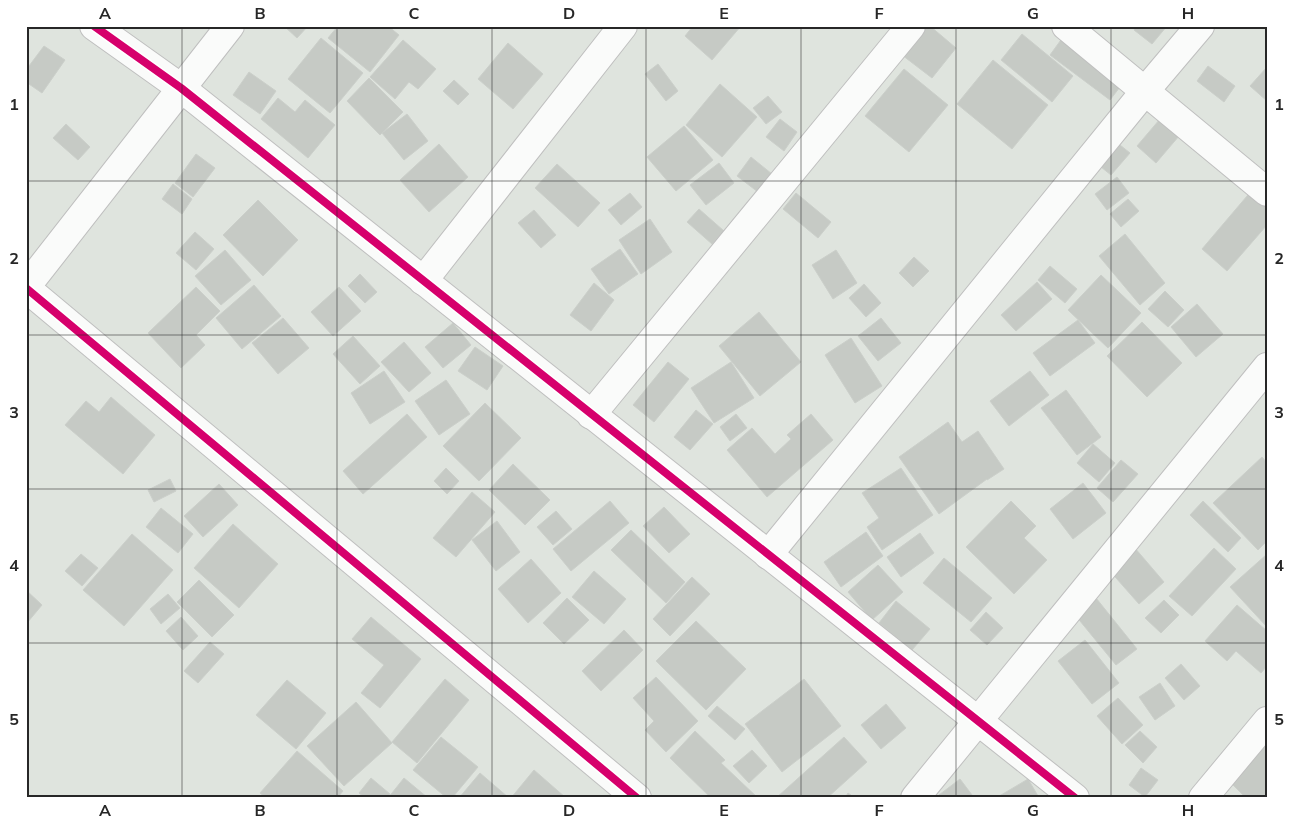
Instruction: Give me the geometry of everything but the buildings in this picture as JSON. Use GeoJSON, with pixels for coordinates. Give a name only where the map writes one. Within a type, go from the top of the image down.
{"type":"FeatureCollection","features":[{"type":"Feature","properties":{"kind":"street"},"geometry":{"type":"LineString","coordinates":[[94,26],[181,88],[1075,798]]}},
{"type":"Feature","properties":{"kind":"street"},"geometry":{"type":"LineString","coordinates":[[230,26],[26,287],[637,798]]}},
{"type":"Feature","properties":{"kind":"street"},"geometry":{"type":"LineString","coordinates":[[423,281],[623,26]]}},
{"type":"Feature","properties":{"kind":"street"},"geometry":{"type":"LineString","coordinates":[[591,414],[911,26]]}},
{"type":"Feature","properties":{"kind":"street"},"geometry":{"type":"LineString","coordinates":[[1066,26],[1267,192]]}},
{"type":"Feature","properties":{"kind":"street"},"geometry":{"type":"LineString","coordinates":[[768,555],[1200,26]]}},
{"type":"Feature","properties":{"kind":"street"},"geometry":{"type":"LineString","coordinates":[[915,798],[1267,367]]}},
{"type":"Feature","properties":{"kind":"street"},"geometry":{"type":"LineString","coordinates":[[1203,798],[1267,721]]}},
{"type":"Feature","properties":{"kind":"cycle path"},"geometry":{"type":"LineString","coordinates":[[94,26],[181,88],[1075,798]]}},
{"type":"Feature","properties":{"kind":"cycle path"},"geometry":{"type":"LineString","coordinates":[[26,288],[637,798]]}}]}
